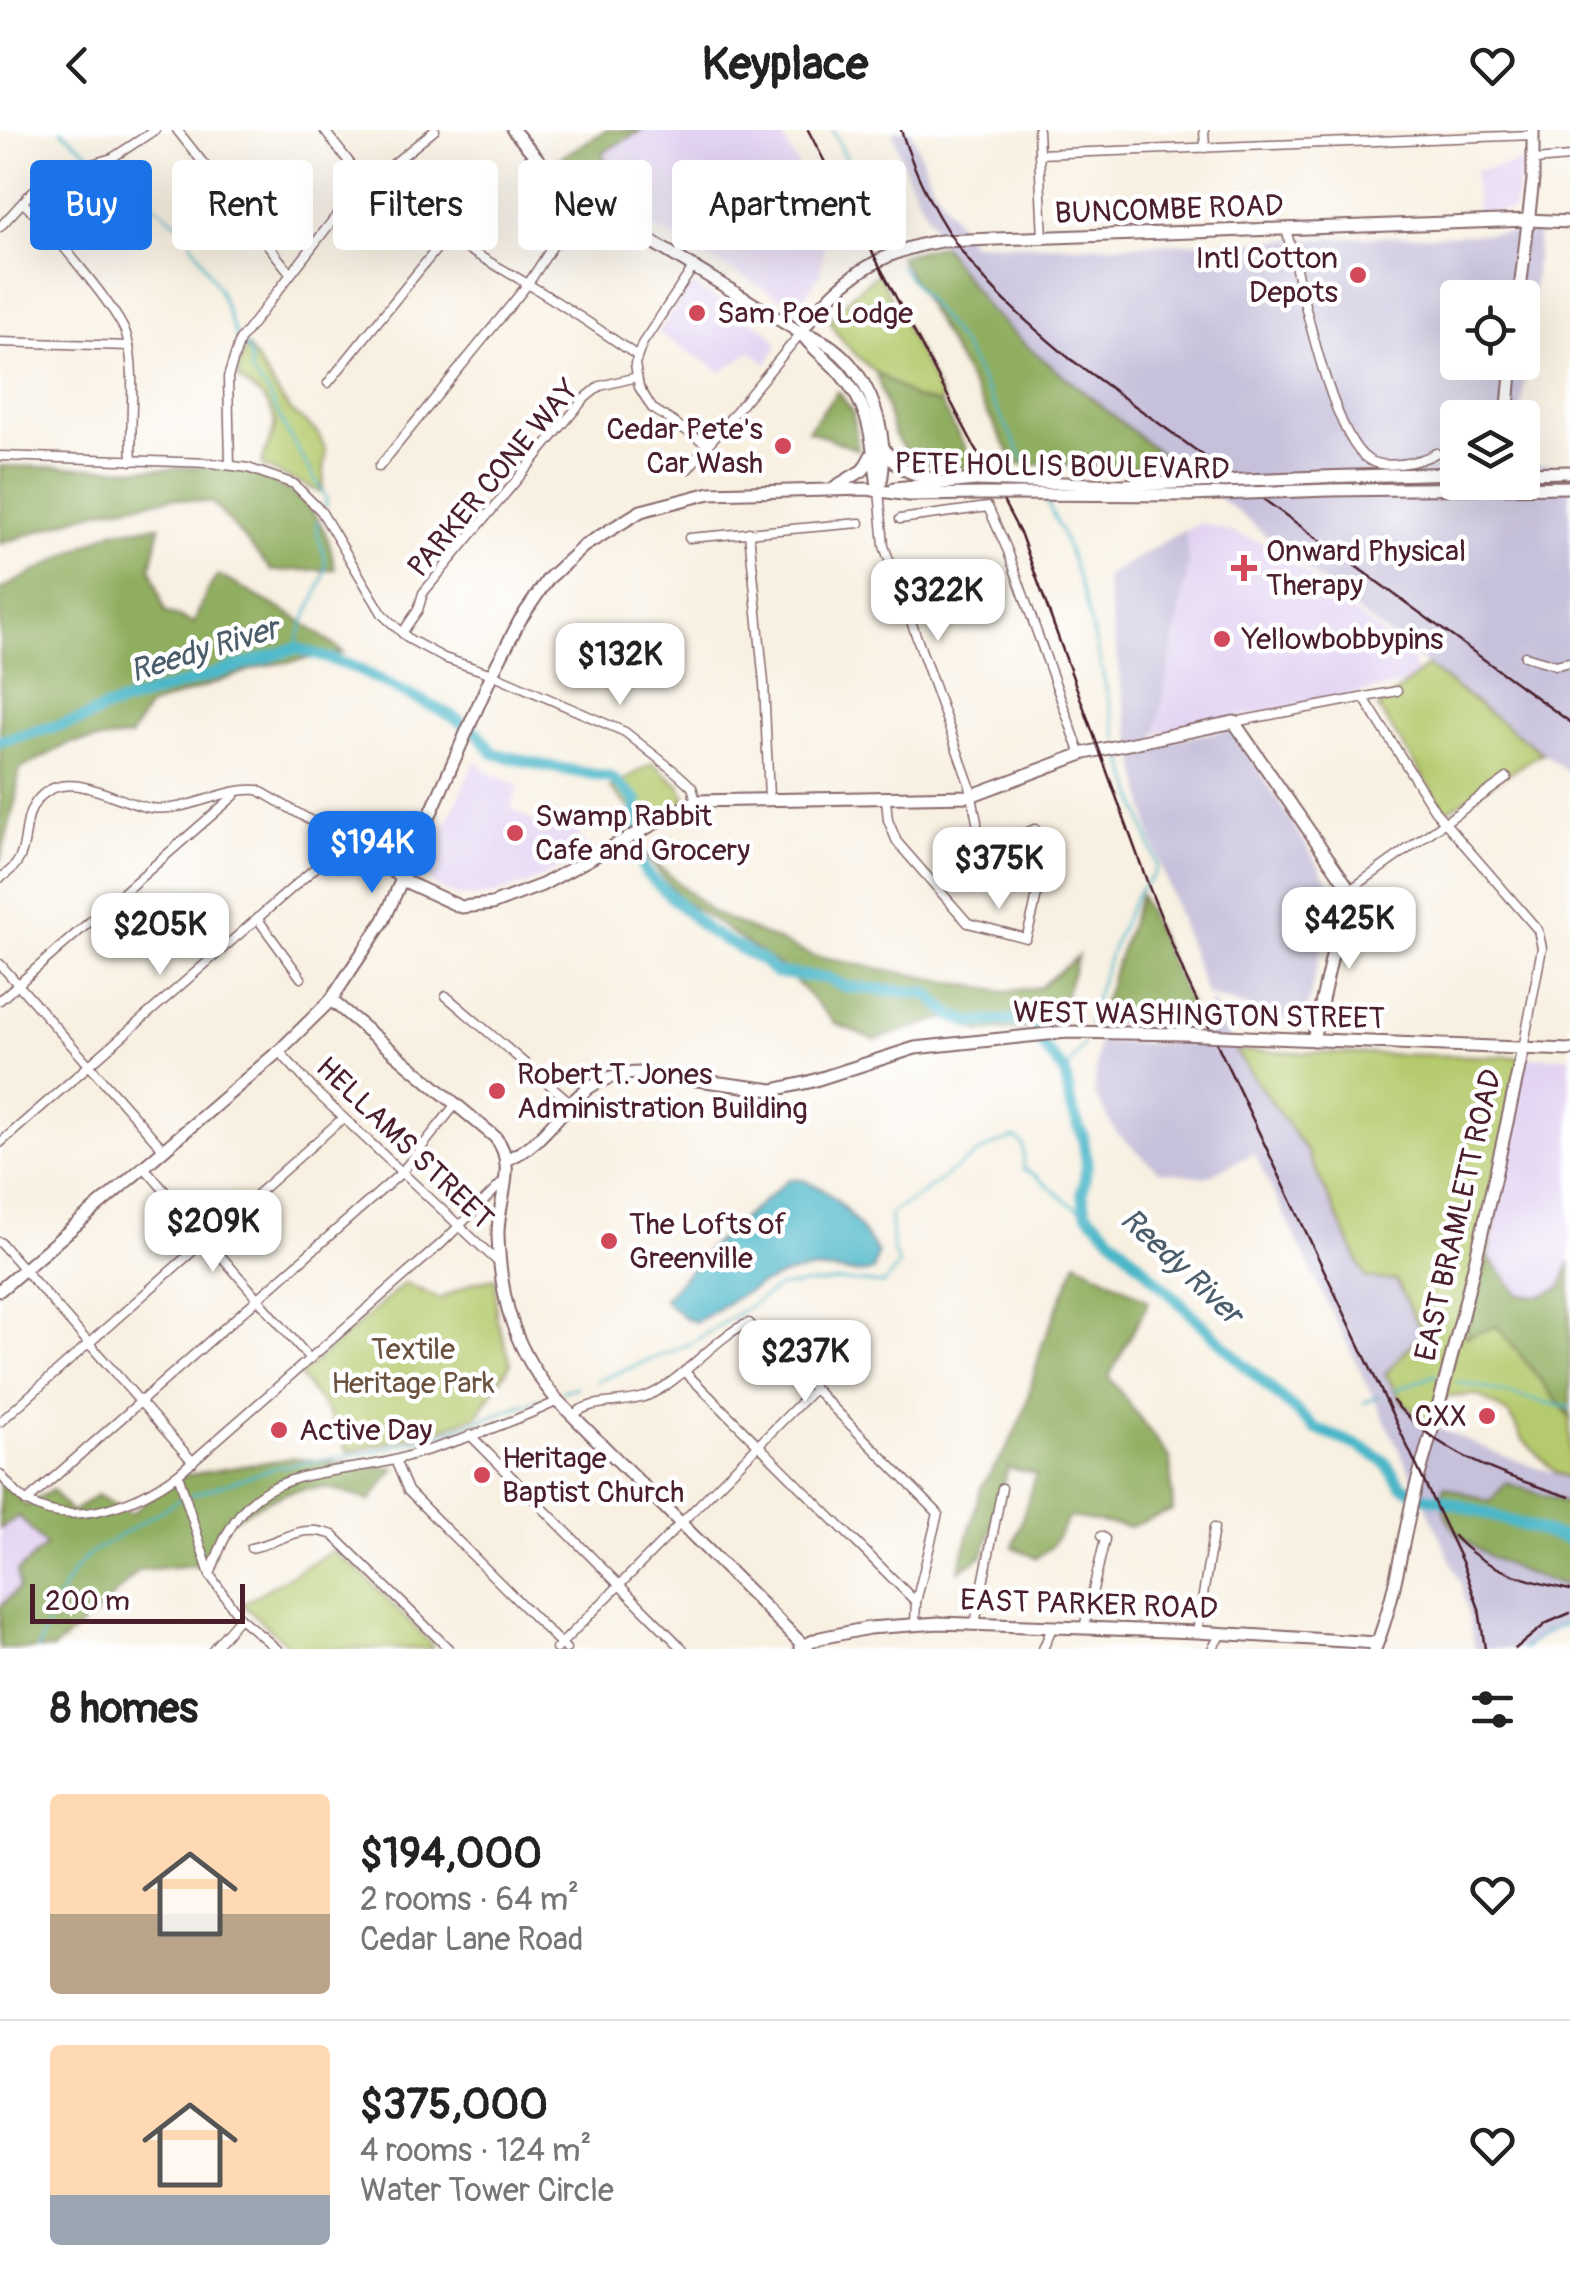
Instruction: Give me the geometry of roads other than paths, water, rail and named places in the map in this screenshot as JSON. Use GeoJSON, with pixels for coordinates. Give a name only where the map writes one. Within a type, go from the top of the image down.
{"type":"FeatureCollection","features":[{"type":"Feature","properties":{"kind":"street"},"geometry":{"type":"LineString","coordinates":[[0,227],[55,175],[112,158],[156,130]]}},
{"type":"Feature","properties":{"kind":"street"},"geometry":{"type":"LineString","coordinates":[[177,130],[290,273]]}},
{"type":"Feature","properties":{"kind":"street"},"geometry":{"type":"LineString","coordinates":[[324,130],[347,160]]}},
{"type":"Feature","properties":{"kind":"street"},"geometry":{"type":"LineString","coordinates":[[398,160],[435,130]]}},
{"type":"Feature","properties":{"kind":"street"},"geometry":{"type":"LineString","coordinates":[[514,130],[537,160]]}},
{"type":"Feature","properties":{"kind":"street"},"geometry":{"type":"LineString","coordinates":[[1038,130],[1043,239]]}},
{"type":"Feature","properties":{"kind":"street"},"geometry":{"type":"LineString","coordinates":[[1204,130],[1205,148]]}},
{"type":"Feature","properties":{"kind":"street"},"geometry":{"type":"LineString","coordinates":[[1369,130],[1370,141]]}},
{"type":"Feature","properties":{"kind":"street"},"geometry":{"type":"LineString","coordinates":[[1039,154],[1533,133],[1534,160],[1521,280]]}},
{"type":"Feature","properties":{"kind":"street"},"geometry":{"type":"LineString","coordinates":[[1534,160],[1570,157]]}},
{"type":"Feature","properties":{"kind":"street"},"geometry":{"type":"LineString","coordinates":[[22,203],[46,226],[120,321],[129,346],[132,461]]}},
{"type":"Feature","properties":{"kind":"street"},"geometry":{"type":"LineString","coordinates":[[230,466],[226,396],[231,360],[240,340],[333,220]]}},
{"type":"Feature","properties":{"kind":"street","name":"BUNCOMBE ROAD"},"geometry":{"type":"LineString","coordinates":[[688,469],[829,296],[884,256],[941,241],[1529,220],[1570,222]]}},
{"type":"Feature","properties":{"kind":"street"},"geometry":{"type":"LineString","coordinates":[[1286,230],[1336,407],[1352,442],[1374,464],[1422,461],[1436,453]]}},
{"type":"Feature","properties":{"kind":"street"},"geometry":{"type":"LineString","coordinates":[[652,244],[801,333],[817,336],[853,369],[874,406],[884,472],[879,490],[884,546],[970,786],[982,838],[991,844],[1001,843],[1035,828],[1041,857],[1037,904],[1026,938],[968,923],[896,842],[886,800]]}},
{"type":"Feature","properties":{"kind":"street"},"geometry":{"type":"LineString","coordinates":[[328,383],[436,250]]}},
{"type":"Feature","properties":{"kind":"street"},"geometry":{"type":"LineString","coordinates":[[471,250],[636,354]]}},
{"type":"Feature","properties":{"kind":"street"},"geometry":{"type":"LineString","coordinates":[[379,467],[528,284],[550,250]]}},
{"type":"Feature","properties":{"kind":"street"},"geometry":{"type":"LineString","coordinates":[[692,268],[636,354],[637,377],[652,408],[708,445]]}},
{"type":"Feature","properties":{"kind":"street"},"geometry":{"type":"LineString","coordinates":[[0,342],[129,346]]}},
{"type":"Feature","properties":{"kind":"street","name":"PARKER CONE WAY"},"geometry":{"type":"LineString","coordinates":[[402,633],[418,610],[423,593],[584,399],[600,386],[637,377]]}},
{"type":"Feature","properties":{"kind":"street"},"geometry":{"type":"LineString","coordinates":[[878,448],[907,472],[946,483]]}},
{"type":"Feature","properties":{"kind":"street"},"geometry":{"type":"LineString","coordinates":[[830,489],[863,470],[878,448]]}},
{"type":"Feature","properties":{"kind":"street"},"geometry":{"type":"LineString","coordinates":[[0,456],[230,466],[286,480],[314,500],[383,616],[402,633],[444,658],[492,674],[625,732],[678,774],[692,788],[696,800]]}},
{"type":"Feature","properties":{"kind":"street"},"geometry":{"type":"LineString","coordinates":[[1540,473],[1570,472]]}},
{"type":"Feature","properties":{"kind":"street","name":"PETE HOLLIS BOULEVARD"},"geometry":{"type":"LineString","coordinates":[[879,490],[975,480],[1122,484],[1440,474]]}},
{"type":"Feature","properties":{"kind":"street","name":"PETE HOLLIS BOULEVARD"},"geometry":{"type":"LineString","coordinates":[[879,490],[985,500],[1440,487]]}},
{"type":"Feature","properties":{"kind":"street","name":"PETE HOLLIS BOULEVARD"},"geometry":{"type":"LineString","coordinates":[[1540,487],[1570,488]]}},
{"type":"Feature","properties":{"kind":"street"},"geometry":{"type":"LineString","coordinates":[[0,1290],[279,1051],[331,1000],[377,932],[492,674],[540,589],[584,546],[641,510],[710,492],[879,490]]}},
{"type":"Feature","properties":{"kind":"street"},"geometry":{"type":"LineString","coordinates":[[900,519],[985,500],[1025,596],[1081,754]]}},
{"type":"Feature","properties":{"kind":"street"},"geometry":{"type":"LineString","coordinates":[[689,538],[860,523]]}},
{"type":"Feature","properties":{"kind":"street"},"geometry":{"type":"LineString","coordinates":[[749,532],[764,685],[769,798]]}},
{"type":"Feature","properties":{"kind":"street"},"geometry":{"type":"LineString","coordinates":[[1525,656],[1542,663],[1570,662]]}},
{"type":"Feature","properties":{"kind":"street"},"geometry":{"type":"LineString","coordinates":[[0,1000],[247,789],[258,790],[346,840],[402,880],[461,907],[492,904],[542,884],[696,800],[970,796],[1081,754],[1398,691]]}},
{"type":"Feature","properties":{"kind":"street","name":"EAST BRAMLETT ROAD"},"geometry":{"type":"LineString","coordinates":[[1364,698],[1443,821],[1534,924],[1542,948],[1472,1267],[1417,1483],[1397,1580],[1376,1646]]}},
{"type":"Feature","properties":{"kind":"street"},"geometry":{"type":"LineString","coordinates":[[1234,722],[1350,890]]}},
{"type":"Feature","properties":{"kind":"street"},"geometry":{"type":"LineString","coordinates":[[1313,1040],[1350,890],[1507,778]]}},
{"type":"Feature","properties":{"kind":"street"},"geometry":{"type":"LineString","coordinates":[[0,878],[22,856],[33,807],[43,794],[56,787],[78,786],[158,808],[238,794]]}},
{"type":"Feature","properties":{"kind":"street"},"geometry":{"type":"LineString","coordinates":[[0,1142],[346,840]]}},
{"type":"Feature","properties":{"kind":"street"},"geometry":{"type":"LineString","coordinates":[[257,918],[301,978]]}},
{"type":"Feature","properties":{"kind":"street"},"geometry":{"type":"LineString","coordinates":[[0,964],[164,1150]]}},
{"type":"Feature","properties":{"kind":"street"},"geometry":{"type":"LineString","coordinates":[[446,996],[570,1102]]}},
{"type":"Feature","properties":{"kind":"street"},"geometry":{"type":"LineString","coordinates":[[331,1000],[495,1137],[507,1159],[498,1230],[501,1265],[518,1344],[534,1373],[558,1402],[802,1648]]}},
{"type":"Feature","properties":{"kind":"street","name":"WEST WASHINGTON STREET"},"geometry":{"type":"LineString","coordinates":[[507,1159],[534,1145],[570,1102],[596,1084],[625,1074],[773,1090],[914,1048],[1055,1033],[1182,1034],[1570,1050]]}},
{"type":"Feature","properties":{"kind":"street","name":"HELLAMS STREET"},"geometry":{"type":"LineString","coordinates":[[279,1051],[343,1118],[501,1265]]}},
{"type":"Feature","properties":{"kind":"street"},"geometry":{"type":"LineString","coordinates":[[26,1502],[401,1173],[456,1104]]}},
{"type":"Feature","properties":{"kind":"street"},"geometry":{"type":"LineString","coordinates":[[0,1422],[343,1118]]}},
{"type":"Feature","properties":{"kind":"street"},"geometry":{"type":"LineString","coordinates":[[144,1167],[310,1359]]}},
{"type":"Feature","properties":{"kind":"street"},"geometry":{"type":"LineString","coordinates":[[0,1474],[26,1502],[73,1513],[106,1509],[145,1497],[178,1474],[310,1359],[458,1228],[504,1181]]}},
{"type":"Feature","properties":{"kind":"street"},"geometry":{"type":"LineString","coordinates":[[0,1242],[192,1462]]}},
{"type":"Feature","properties":{"kind":"street"},"geometry":{"type":"LineString","coordinates":[[573,1416],[584,1406],[643,1398],[749,1323],[938,1513],[916,1602],[916,1623]]}},
{"type":"Feature","properties":{"kind":"street"},"geometry":{"type":"LineString","coordinates":[[684,1372],[916,1602]]}},
{"type":"Feature","properties":{"kind":"street"},"geometry":{"type":"LineString","coordinates":[[395,1460],[408,1490],[561,1647],[814,1388]]}},
{"type":"Feature","properties":{"kind":"street"},"geometry":{"type":"LineString","coordinates":[[210,1576],[230,1528],[249,1504],[265,1492],[296,1480],[395,1460],[558,1402]]}},
{"type":"Feature","properties":{"kind":"street"},"geometry":{"type":"LineString","coordinates":[[470,1435],[683,1649]]}},
{"type":"Feature","properties":{"kind":"street"},"geometry":{"type":"LineString","coordinates":[[178,1474],[210,1576],[240,1618],[277,1649]]}},
{"type":"Feature","properties":{"kind":"street"},"geometry":{"type":"LineString","coordinates":[[975,1624],[1002,1488]]}},
{"type":"Feature","properties":{"kind":"street"},"geometry":{"type":"LineString","coordinates":[[252,1548],[302,1530],[317,1528],[333,1535],[448,1649]]}},
{"type":"Feature","properties":{"kind":"street"},"geometry":{"type":"LineString","coordinates":[[1197,1632],[1214,1528]]}},
{"type":"Feature","properties":{"kind":"street"},"geometry":{"type":"LineString","coordinates":[[1084,1628],[1105,1540],[1101,1536]]}},
{"type":"Feature","properties":{"kind":"street"},"geometry":{"type":"LineString","coordinates":[[212,1649],[240,1618]]}},
{"type":"Feature","properties":{"kind":"street","name":"EAST PARKER ROAD"},"geometry":{"type":"LineString","coordinates":[[802,1648],[858,1630],[916,1623],[1197,1632],[1376,1646]]}},
{"type":"Feature","properties":{"kind":"street"},"geometry":{"type":"LineString","coordinates":[[1043,1649],[1052,1628]]}},
{"type":"Feature","properties":{"kind":"street"},"geometry":{"type":"LineString","coordinates":[[1212,1649],[1221,1634]]}},
{"type":"Feature","properties":{"kind":"water"},"geometry":{"type":"Polygon","coordinates":[[[789,1179],[817,1186],[841,1205],[878,1254],[873,1271],[818,1270],[780,1277],[696,1322],[665,1301],[711,1246],[789,1179]]]}},
{"type":"Feature","properties":{"kind":"waterway"},"geometry":{"type":"LineString","coordinates":[[61,130],[95,158]]}},
{"type":"Feature","properties":{"kind":"waterway"},"geometry":{"type":"LineString","coordinates":[[833,130],[847,160]]}},
{"type":"Feature","properties":{"kind":"waterway"},"geometry":{"type":"LineString","coordinates":[[152,203],[172,218]]}},
{"type":"Feature","properties":{"kind":"waterway"},"geometry":{"type":"LineString","coordinates":[[196,250],[219,290],[237,338]]}},
{"type":"Feature","properties":{"kind":"waterway"},"geometry":{"type":"LineString","coordinates":[[899,265],[962,345],[1034,478]]}},
{"type":"Feature","properties":{"kind":"waterway"},"geometry":{"type":"LineString","coordinates":[[244,344],[250,354],[252,374],[268,392],[326,498],[326,507]]}},
{"type":"Feature","properties":{"kind":"waterway"},"geometry":{"type":"LineString","coordinates":[[1045,499],[1080,586],[1118,739]]}},
{"type":"Feature","properties":{"kind":"waterway"},"geometry":{"type":"LineString","coordinates":[[296,648],[325,570],[317,522]]}},
{"type":"Feature","properties":{"kind":"waterway","name":"Reedy River"},"geometry":{"type":"LineString","coordinates":[[0,741],[84,719],[104,709],[296,648],[351,666],[452,716],[479,734],[493,753],[612,778],[637,801],[632,844],[646,873],[708,931],[763,961],[776,973],[827,978],[846,987],[927,993],[952,1016],[974,1023],[1030,1019],[1037,1023],[1042,1045],[1065,1072],[1071,1107],[1083,1137],[1087,1165],[1082,1193],[1086,1212],[1316,1429],[1384,1461],[1401,1485],[1424,1497],[1570,1540]]}},
{"type":"Feature","properties":{"kind":"waterway"},"geometry":{"type":"LineString","coordinates":[[1089,1024],[1121,927],[1157,866],[1121,752]]}},
{"type":"Feature","properties":{"kind":"waterway"},"geometry":{"type":"LineString","coordinates":[[1065,1072],[1084,1044]]}},
{"type":"Feature","properties":{"kind":"waterway"},"geometry":{"type":"LineString","coordinates":[[597,1381],[690,1344],[779,1287],[842,1281],[884,1284],[899,1265],[893,1251],[890,1213],[966,1161],[1015,1138],[1023,1145],[1024,1169],[1086,1212]]}},
{"type":"Feature","properties":{"kind":"waterway"},"geometry":{"type":"LineString","coordinates":[[1395,1390],[1436,1375]]}},
{"type":"Feature","properties":{"kind":"waterway"},"geometry":{"type":"LineString","coordinates":[[1457,1382],[1570,1408]]}},
{"type":"Feature","properties":{"kind":"waterway"},"geometry":{"type":"LineString","coordinates":[[563,1391],[577,1387]]}},
{"type":"Feature","properties":{"kind":"waterway"},"geometry":{"type":"LineString","coordinates":[[1364,1403],[1377,1397]]}},
{"type":"Feature","properties":{"kind":"waterway"},"geometry":{"type":"LineString","coordinates":[[191,1495],[278,1467],[369,1452],[437,1435],[540,1399]]}},
{"type":"Feature","properties":{"kind":"waterway"},"geometry":{"type":"LineString","coordinates":[[38,1649],[64,1587],[88,1555],[182,1498]]}},
{"type":"Feature","properties":{"kind":"waterway"},"geometry":{"type":"LineString","coordinates":[[1523,1649],[1547,1631],[1570,1622]]}},
{"type":"Feature","properties":{"kind":"railway"},"geometry":{"type":"LineString","coordinates":[[808,130],[1021,535],[1185,976],[1463,1564],[1479,1609],[1485,1649]]}},
{"type":"Feature","properties":{"kind":"railway"},"geometry":{"type":"LineString","coordinates":[[901,130],[914,167],[947,230],[989,284],[1040,333],[1570,722]]}},
{"type":"Feature","properties":{"kind":"railway"},"geometry":{"type":"LineString","coordinates":[[1393,1401],[1430,1436],[1451,1449],[1497,1472],[1570,1497]]}},
{"type":"Feature","properties":{"kind":"railway"},"geometry":{"type":"LineString","coordinates":[[1454,1536],[1493,1566],[1570,1590]]}},
{"type":"Feature","properties":{"kind":"railway"},"geometry":{"type":"LineString","coordinates":[[1515,1649],[1547,1623],[1570,1613]]}},
{"type":"Feature","properties":{"kind":"place","name":"Intl Cotton Depots"},"geometry":{"type":"Point","coordinates":[1358,275]}},
{"type":"Feature","properties":{"kind":"place","name":"Sam Poe Lodge"},"geometry":{"type":"Point","coordinates":[697,313]}},
{"type":"Feature","properties":{"kind":"place","name":"Cedar Pete's Car Wash"},"geometry":{"type":"Point","coordinates":[783,446]}},
{"type":"Feature","properties":{"kind":"place","name":"Onward Physical Therapy"},"geometry":{"type":"Point","coordinates":[1244,568]}},
{"type":"Feature","properties":{"kind":"place","name":"Yellowbobbypins"},"geometry":{"type":"Point","coordinates":[1222,639]}},
{"type":"Feature","properties":{"kind":"place","name":"Swamp Rabbit Cafe and Grocery"},"geometry":{"type":"Point","coordinates":[515,833]}},
{"type":"Feature","properties":{"kind":"place","name":"Robert T. Jones Administration Building"},"geometry":{"type":"Point","coordinates":[497,1091]}},
{"type":"Feature","properties":{"kind":"place","name":"The Lofts of Greenville"},"geometry":{"type":"Point","coordinates":[609,1241]}},
{"type":"Feature","properties":{"kind":"place","name":"CXX"},"geometry":{"type":"Point","coordinates":[1487,1416]}},
{"type":"Feature","properties":{"kind":"place","name":"Active Day"},"geometry":{"type":"Point","coordinates":[279,1430]}},
{"type":"Feature","properties":{"kind":"place","name":"Heritage Baptist Church"},"geometry":{"type":"Point","coordinates":[482,1475]}},
{"type":"Feature","properties":{"kind":"park label","name":"Textile Heritage Park"},"geometry":{"type":"Point","coordinates":[413,1366]}}]}
